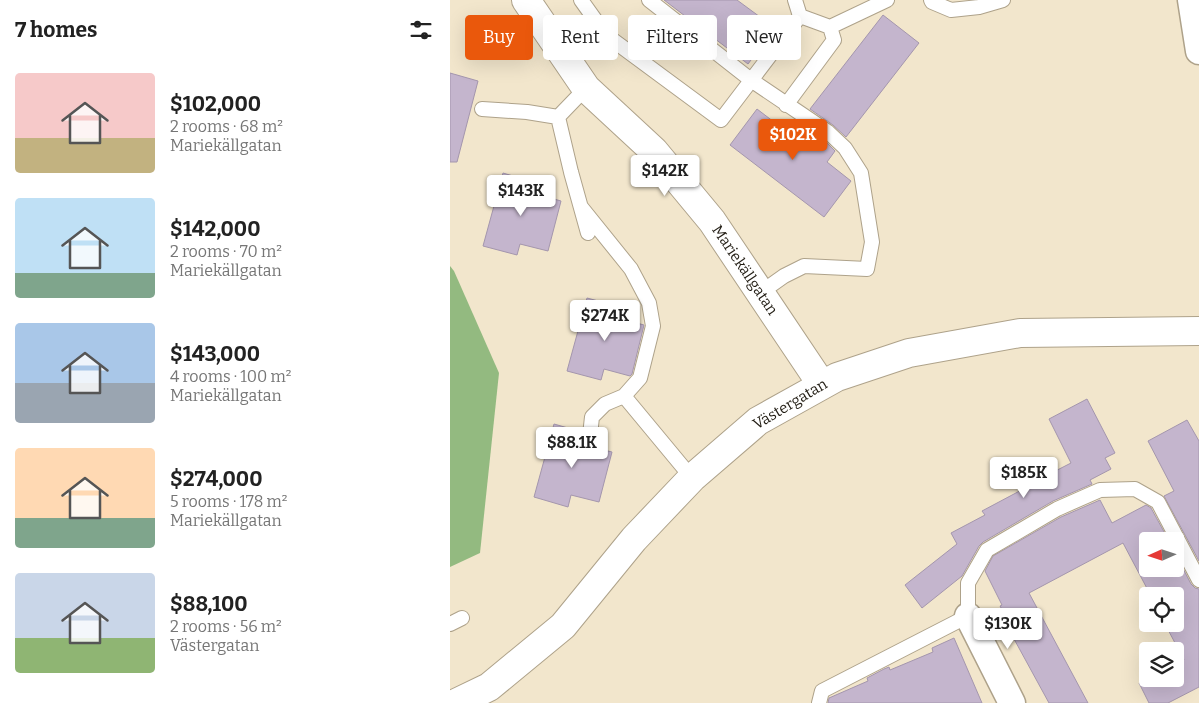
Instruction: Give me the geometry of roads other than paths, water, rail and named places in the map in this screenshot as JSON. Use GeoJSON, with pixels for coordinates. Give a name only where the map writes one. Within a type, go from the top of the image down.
{"type":"FeatureCollection","features":[{"type":"Feature","properties":{"kind":"street","name":"Mariekällgatan"},"geometry":{"type":"LineString","coordinates":[[526,0],[543,25]]}},
{"type":"Feature","properties":{"kind":"street"},"geometry":{"type":"LineString","coordinates":[[1191,0],[1199,51]]}},
{"type":"Feature","properties":{"kind":"street","name":"Mariekällgatan"},"geometry":{"type":"LineString","coordinates":[[567,60],[586,88],[654,151],[712,221],[822,385]]}},
{"type":"Feature","properties":{"kind":"street","name":"Västergatan"},"geometry":{"type":"LineString","coordinates":[[456,703],[488,686],[563,626],[634,539],[692,478],[758,421],[837,377],[909,353],[1020,333],[1199,330]]}},
{"type":"Feature","properties":{"kind":"street"},"geometry":{"type":"LineString","coordinates":[[968,616],[1012,703]]}},
{"type":"Feature","properties":{"kind":"lane"},"geometry":{"type":"LineString","coordinates":[[581,0],[592,15]]}},
{"type":"Feature","properties":{"kind":"lane"},"geometry":{"type":"LineString","coordinates":[[648,0],[751,80],[828,132],[845,148],[861,173],[872,242],[867,269],[804,266],[784,276],[760,292]]}},
{"type":"Feature","properties":{"kind":"lane"},"geometry":{"type":"LineString","coordinates":[[795,0],[800,15]]}},
{"type":"Feature","properties":{"kind":"lane"},"geometry":{"type":"LineString","coordinates":[[801,16],[830,27],[887,0]]}},
{"type":"Feature","properties":{"kind":"lane"},"geometry":{"type":"LineString","coordinates":[[931,0],[952,10],[979,7],[1003,0]]}},
{"type":"Feature","properties":{"kind":"lane"},"geometry":{"type":"LineString","coordinates":[[786,105],[834,40],[830,27]]}},
{"type":"Feature","properties":{"kind":"lane"},"geometry":{"type":"LineString","coordinates":[[618,44],[721,120],[766,60]]}},
{"type":"Feature","properties":{"kind":"lane"},"geometry":{"type":"LineString","coordinates":[[558,117],[586,88]]}},
{"type":"Feature","properties":{"kind":"lane"},"geometry":{"type":"LineString","coordinates":[[482,109],[527,112],[558,117]]}},
{"type":"Feature","properties":{"kind":"lane"},"geometry":{"type":"LineString","coordinates":[[558,117],[588,233]]}},
{"type":"Feature","properties":{"kind":"lane"},"geometry":{"type":"LineString","coordinates":[[581,207],[631,270],[649,302],[653,326],[640,378],[624,396],[605,404],[592,416],[590,435]]}},
{"type":"Feature","properties":{"kind":"lane"},"geometry":{"type":"LineString","coordinates":[[624,396],[692,478]]}},
{"type":"Feature","properties":{"kind":"lane"},"geometry":{"type":"LineString","coordinates":[[819,703],[822,691],[968,616],[968,583],[987,550],[1057,509],[1100,490],[1135,489],[1158,502],[1199,580]]}}]}
